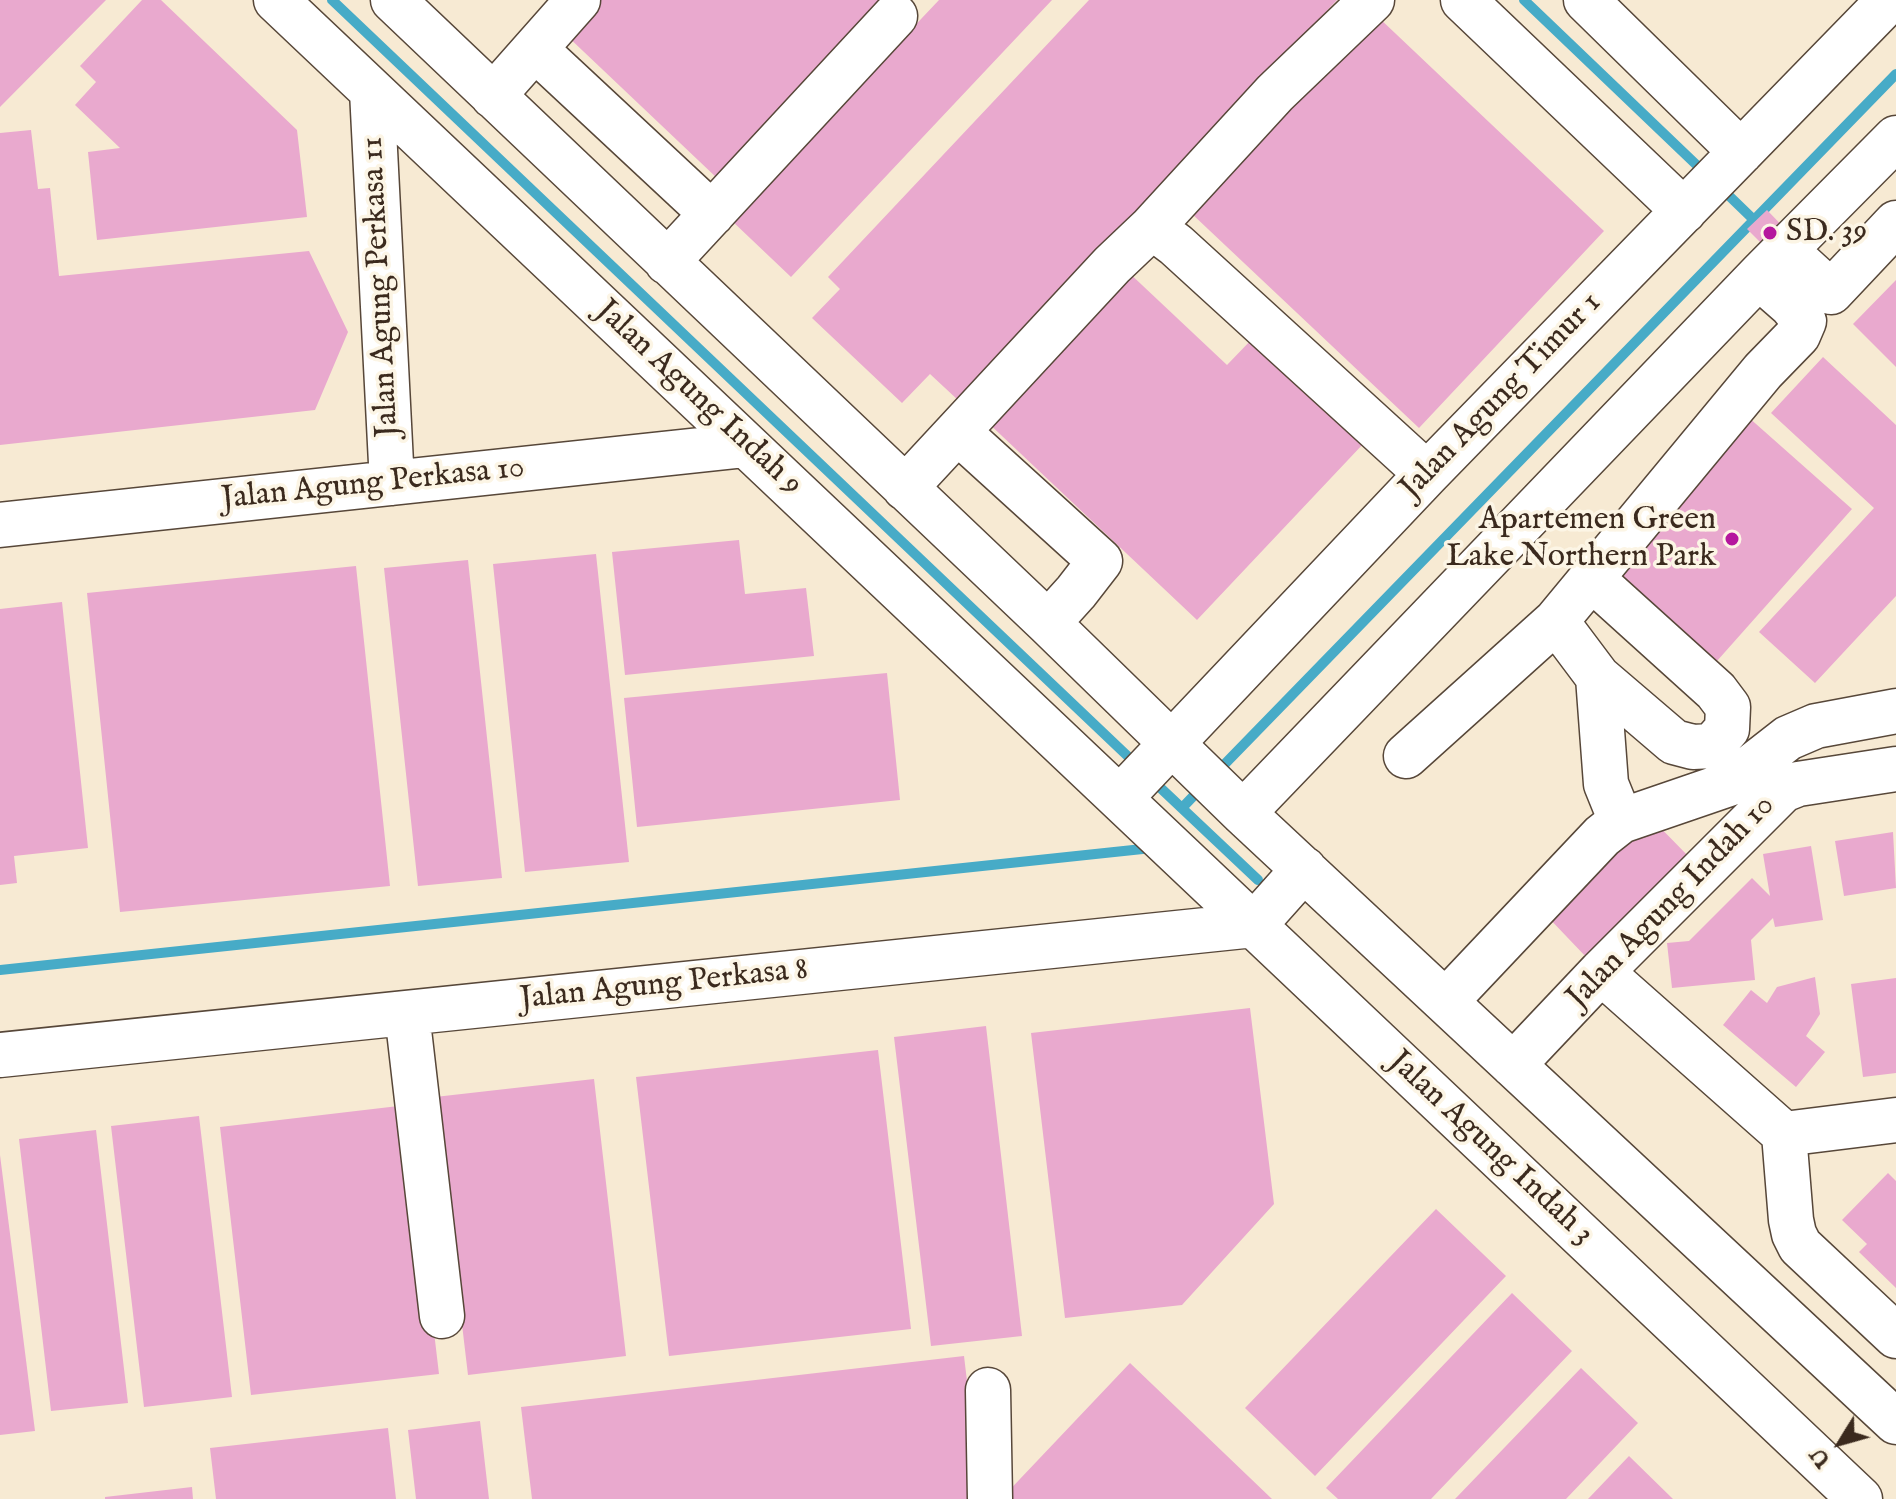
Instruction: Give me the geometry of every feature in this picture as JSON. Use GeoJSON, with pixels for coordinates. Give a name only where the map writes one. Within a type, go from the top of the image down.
{"type":"FeatureCollection","features":[{"type":"Feature","properties":{"kind":"street","name":"Jalan Agung Indah 9"},"geometry":{"type":"LineString","coordinates":[[276,0],[746,445],[1155,767]]}},
{"type":"Feature","properties":{"kind":"street"},"geometry":{"type":"LineString","coordinates":[[393,0],[1048,623],[1155,767],[1236,807],[1896,1422]]}},
{"type":"Feature","properties":{"kind":"street"},"geometry":{"type":"LineString","coordinates":[[493,96],[578,0]]}},
{"type":"Feature","properties":{"kind":"street"},"geometry":{"type":"LineString","coordinates":[[905,488],[1275,93],[1372,0]]}},
{"type":"Feature","properties":{"kind":"street"},"geometry":{"type":"LineString","coordinates":[[1463,0],[1686,208]]}},
{"type":"Feature","properties":{"kind":"street"},"geometry":{"type":"LineString","coordinates":[[1586,0],[1739,154]]}},
{"type":"Feature","properties":{"kind":"street","name":"Jalan Agung Timur 1"},"geometry":{"type":"LineString","coordinates":[[1155,767],[1427,474],[1889,0]]}},
{"type":"Feature","properties":{"kind":"street"},"geometry":{"type":"LineString","coordinates":[[667,262],[895,16]]}},
{"type":"Feature","properties":{"kind":"street"},"geometry":{"type":"LineString","coordinates":[[535,49],[712,214]]}},
{"type":"Feature","properties":{"kind":"street","name":"Jalan Agung Perkasa 11"},"geometry":{"type":"LineString","coordinates":[[372,91],[392,483]]}},
{"type":"Feature","properties":{"kind":"street"},"geometry":{"type":"LineString","coordinates":[[1236,807],[1896,138]]}},
{"type":"Feature","properties":{"kind":"street"},"geometry":{"type":"LineString","coordinates":[[1762,273],[1831,292],[1896,223]]}},
{"type":"Feature","properties":{"kind":"street"},"geometry":{"type":"LineString","coordinates":[[1152,227],[1176,245],[1427,474]]}},
{"type":"Feature","properties":{"kind":"street"},"geometry":{"type":"LineString","coordinates":[[1406,756],[1556,621],[1763,371],[1798,335],[1804,321],[1762,273]]}},
{"type":"Feature","properties":{"kind":"street"},"geometry":{"type":"LineString","coordinates":[[958,432],[1100,561],[1048,623]]}},
{"type":"Feature","properties":{"kind":"street","name":"Jalan Agung Perkasa 10"},"geometry":{"type":"LineString","coordinates":[[0,525],[746,445]]}},
{"type":"Feature","properties":{"kind":"street"},"geometry":{"type":"LineString","coordinates":[[1556,621],[1598,677],[1674,742],[1693,747],[1712,746],[1727,729],[1728,707],[1716,691],[1592,579]]}},
{"type":"Feature","properties":{"kind":"street"},"geometry":{"type":"LineString","coordinates":[[1598,677],[1606,784],[1621,821]]}},
{"type":"Feature","properties":{"kind":"street"},"geometry":{"type":"LineString","coordinates":[[1446,1001],[1602,836],[1621,821],[1729,784],[1788,738],[1816,726],[1896,711]]}},
{"type":"Feature","properties":{"kind":"street","name":"Jalan Agung Indah 3"},"geometry":{"type":"LineString","coordinates":[[1155,767],[1172,848],[1860,1499]]}},
{"type":"Feature","properties":{"kind":"street","name":"Jalan Agung Indah 10"},"geometry":{"type":"LineString","coordinates":[[1513,1065],[1783,790],[1798,784],[1896,769]]}},
{"type":"Feature","properties":{"kind":"street"},"geometry":{"type":"LineString","coordinates":[[1254,925],[1304,869]]}},
{"type":"Feature","properties":{"kind":"street","name":"Jalan Agung Perkasa 8"},"geometry":{"type":"LineString","coordinates":[[0,1055],[1254,925]]}},
{"type":"Feature","properties":{"kind":"street"},"geometry":{"type":"LineString","coordinates":[[1601,972],[1784,1134],[1791,1220],[1800,1246],[1896,1336]]}},
{"type":"Feature","properties":{"kind":"street"},"geometry":{"type":"LineString","coordinates":[[407,1013],[442,1316]]}},
{"type":"Feature","properties":{"kind":"street"},"geometry":{"type":"LineString","coordinates":[[1784,1134],[1896,1120]]}},
{"type":"Feature","properties":{"kind":"street"},"geometry":{"type":"LineString","coordinates":[[988,1390],[990,1499]]}},
{"type":"Feature","properties":{"kind":"building"},"geometry":{"type":"Polygon","coordinates":[[[0,0],[106,0],[0,107],[0,0]]]}},
{"type":"Feature","properties":{"kind":"building"},"geometry":{"type":"Polygon","coordinates":[[[142,0],[161,0],[297,130],[307,217],[97,240],[88,152],[120,148],[75,105],[96,82],[80,66],[142,0]]]}},
{"type":"Feature","properties":{"kind":"building"},"geometry":{"type":"Polygon","coordinates":[[[596,0],[887,0],[718,179],[564,33],[596,0]]]}},
{"type":"Feature","properties":{"kind":"building"},"geometry":{"type":"Polygon","coordinates":[[[939,0],[1052,0],[791,277],[731,220],[939,0]]]}},
{"type":"Feature","properties":{"kind":"building"},"geometry":{"type":"Polygon","coordinates":[[[1089,0],[1337,0],[959,401],[930,374],[902,403],[812,318],[840,289],[828,277],[1089,0]]]}},
{"type":"Feature","properties":{"kind":"building"},"geometry":{"type":"Polygon","coordinates":[[[1377,16],[1604,231],[1419,428],[1191,213],[1377,16]]]}},
{"type":"Feature","properties":{"kind":"building"},"geometry":{"type":"Polygon","coordinates":[[[31,130],[38,189],[50,188],[59,276],[309,251],[348,332],[315,410],[0,445],[0,133],[31,130]]]}},
{"type":"Feature","properties":{"kind":"building","name":"SD. 39"},"geometry":{"type":"Polygon","coordinates":[[[1767,210],[1793,237],[1774,256],[1747,229],[1767,210]]]}},
{"type":"Feature","properties":{"kind":"building"},"geometry":{"type":"Polygon","coordinates":[[[1125,269],[1227,365],[1253,338],[1364,443],[1197,620],[984,419],[1125,269]]]}},
{"type":"Feature","properties":{"kind":"building"},"geometry":{"type":"Polygon","coordinates":[[[1896,280],[1896,367],[1853,324],[1896,280]]]}},
{"type":"Feature","properties":{"kind":"building"},"geometry":{"type":"Polygon","coordinates":[[[1823,357],[1896,425],[1896,596],[1815,683],[1759,632],[1874,508],[1771,413],[1823,357]]]}},
{"type":"Feature","properties":{"kind":"building","name":"Apartemen Green Lake Northern Park"},"geometry":{"type":"Polygon","coordinates":[[[1747,416],[1852,509],[1717,661],[1612,568],[1747,416]]]}},
{"type":"Feature","properties":{"kind":"building"},"geometry":{"type":"Polygon","coordinates":[[[739,540],[745,594],[806,588],[814,656],[625,675],[612,552],[739,540]]]}},
{"type":"Feature","properties":{"kind":"building"},"geometry":{"type":"Polygon","coordinates":[[[596,554],[629,862],[525,872],[493,564],[596,554]]]}},
{"type":"Feature","properties":{"kind":"building"},"geometry":{"type":"Polygon","coordinates":[[[468,560],[502,878],[418,886],[384,568],[468,560]]]}},
{"type":"Feature","properties":{"kind":"building"},"geometry":{"type":"Polygon","coordinates":[[[356,566],[390,886],[120,912],[87,593],[356,566]]]}},
{"type":"Feature","properties":{"kind":"building"},"geometry":{"type":"Polygon","coordinates":[[[62,602],[88,848],[14,856],[17,883],[0,885],[0,609],[62,602]]]}},
{"type":"Feature","properties":{"kind":"building"},"geometry":{"type":"Polygon","coordinates":[[[887,673],[900,800],[637,827],[624,698],[887,673]]]}},
{"type":"Feature","properties":{"kind":"building"},"geometry":{"type":"Polygon","coordinates":[[[1648,815],[1691,859],[1588,959],[1545,914],[1648,815]]]}},
{"type":"Feature","properties":{"kind":"building"},"geometry":{"type":"Polygon","coordinates":[[[1893,832],[1896,888],[1844,896],[1835,841],[1893,832]]]}},
{"type":"Feature","properties":{"kind":"building"},"geometry":{"type":"Polygon","coordinates":[[[1811,846],[1823,920],[1775,927],[1773,918],[1751,940],[1755,980],[1672,988],[1667,943],[1689,941],[1752,878],[1770,896],[1763,854],[1811,846]]]}},
{"type":"Feature","properties":{"kind":"building"},"geometry":{"type":"Polygon","coordinates":[[[1815,977],[1820,1014],[1806,1036],[1825,1052],[1796,1087],[1723,1025],[1751,990],[1767,1003],[1777,987],[1815,977]]]}},
{"type":"Feature","properties":{"kind":"building"},"geometry":{"type":"Polygon","coordinates":[[[1896,978],[1896,1073],[1863,1077],[1851,984],[1896,978]]]}},
{"type":"Feature","properties":{"kind":"building"},"geometry":{"type":"Polygon","coordinates":[[[1250,1008],[1274,1204],[1182,1305],[1065,1318],[1031,1033],[1250,1008]]]}},
{"type":"Feature","properties":{"kind":"building"},"geometry":{"type":"Polygon","coordinates":[[[986,1026],[1022,1336],[931,1346],[894,1037],[986,1026]]]}},
{"type":"Feature","properties":{"kind":"building"},"geometry":{"type":"Polygon","coordinates":[[[878,1050],[911,1329],[669,1356],[636,1077],[878,1050]]]}},
{"type":"Feature","properties":{"kind":"building"},"geometry":{"type":"Polygon","coordinates":[[[594,1079],[626,1356],[468,1375],[435,1097],[594,1079]]]}},
{"type":"Feature","properties":{"kind":"building"},"geometry":{"type":"Polygon","coordinates":[[[407,1105],[439,1374],[251,1395],[220,1127],[407,1105]]]}},
{"type":"Feature","properties":{"kind":"building"},"geometry":{"type":"Polygon","coordinates":[[[199,1116],[232,1397],[144,1407],[111,1126],[199,1116]]]}},
{"type":"Feature","properties":{"kind":"building"},"geometry":{"type":"Polygon","coordinates":[[[96,1130],[128,1403],[51,1411],[19,1139],[96,1130]]]}},
{"type":"Feature","properties":{"kind":"building"},"geometry":{"type":"Polygon","coordinates":[[[0,1155],[35,1431],[0,1435],[0,1155]]]}},
{"type":"Feature","properties":{"kind":"building"},"geometry":{"type":"Polygon","coordinates":[[[1888,1173],[1896,1181],[1896,1288],[1859,1252],[1867,1244],[1842,1220],[1888,1173]]]}},
{"type":"Feature","properties":{"kind":"building"},"geometry":{"type":"Polygon","coordinates":[[[1436,1209],[1506,1276],[1315,1476],[1245,1408],[1436,1209]]]}},
{"type":"Feature","properties":{"kind":"building"},"geometry":{"type":"Polygon","coordinates":[[[1512,1293],[1572,1351],[1431,1499],[1338,1499],[1326,1488],[1512,1293]]]}},
{"type":"Feature","properties":{"kind":"building"},"geometry":{"type":"Polygon","coordinates":[[[964,1356],[981,1499],[532,1499],[521,1407],[964,1356]]]}},
{"type":"Feature","properties":{"kind":"building"},"geometry":{"type":"Polygon","coordinates":[[[1130,1363],[1272,1499],[1001,1499],[1130,1363]]]}},
{"type":"Feature","properties":{"kind":"building"},"geometry":{"type":"Polygon","coordinates":[[[1581,1368],[1638,1423],[1566,1499],[1455,1499],[1581,1368]]]}},
{"type":"Feature","properties":{"kind":"building"},"geometry":{"type":"Polygon","coordinates":[[[480,1421],[489,1499],[416,1499],[408,1430],[480,1421]]]}},
{"type":"Feature","properties":{"kind":"building"},"geometry":{"type":"Polygon","coordinates":[[[388,1428],[396,1499],[216,1499],[210,1448],[388,1428]]]}},
{"type":"Feature","properties":{"kind":"building"},"geometry":{"type":"Polygon","coordinates":[[[1629,1456],[1673,1499],[1588,1499],[1629,1456]]]}},
{"type":"Feature","properties":{"kind":"building"},"geometry":{"type":"Polygon","coordinates":[[[192,1487],[193,1499],[105,1499],[105,1497],[192,1487]]]}},
{"type":"Feature","properties":{"kind":"waterway"},"geometry":{"type":"LineString","coordinates":[[332,0],[1137,765]]}},
{"type":"Feature","properties":{"kind":"waterway"},"geometry":{"type":"LineString","coordinates":[[1524,0],[1706,174]]}},
{"type":"Feature","properties":{"kind":"waterway"},"geometry":{"type":"LineString","coordinates":[[1217,772],[1896,74]]}},
{"type":"Feature","properties":{"kind":"waterway"},"geometry":{"type":"LineString","coordinates":[[1721,188],[1754,220]]}},
{"type":"Feature","properties":{"kind":"waterway"},"geometry":{"type":"LineString","coordinates":[[1151,779],[1258,880]]}},
{"type":"Feature","properties":{"kind":"waterway"},"geometry":{"type":"LineString","coordinates":[[1182,808],[1203,786]]}},
{"type":"Feature","properties":{"kind":"waterway"},"geometry":{"type":"LineString","coordinates":[[0,970],[1152,848]]}},
{"type":"Feature","properties":{"kind":"place","name":"SD. 39"},"geometry":{"type":"Point","coordinates":[1770,233]}},
{"type":"Feature","properties":{"kind":"place","name":"Apartemen Green Lake Northern Park"},"geometry":{"type":"Point","coordinates":[1732,539]}}]}
